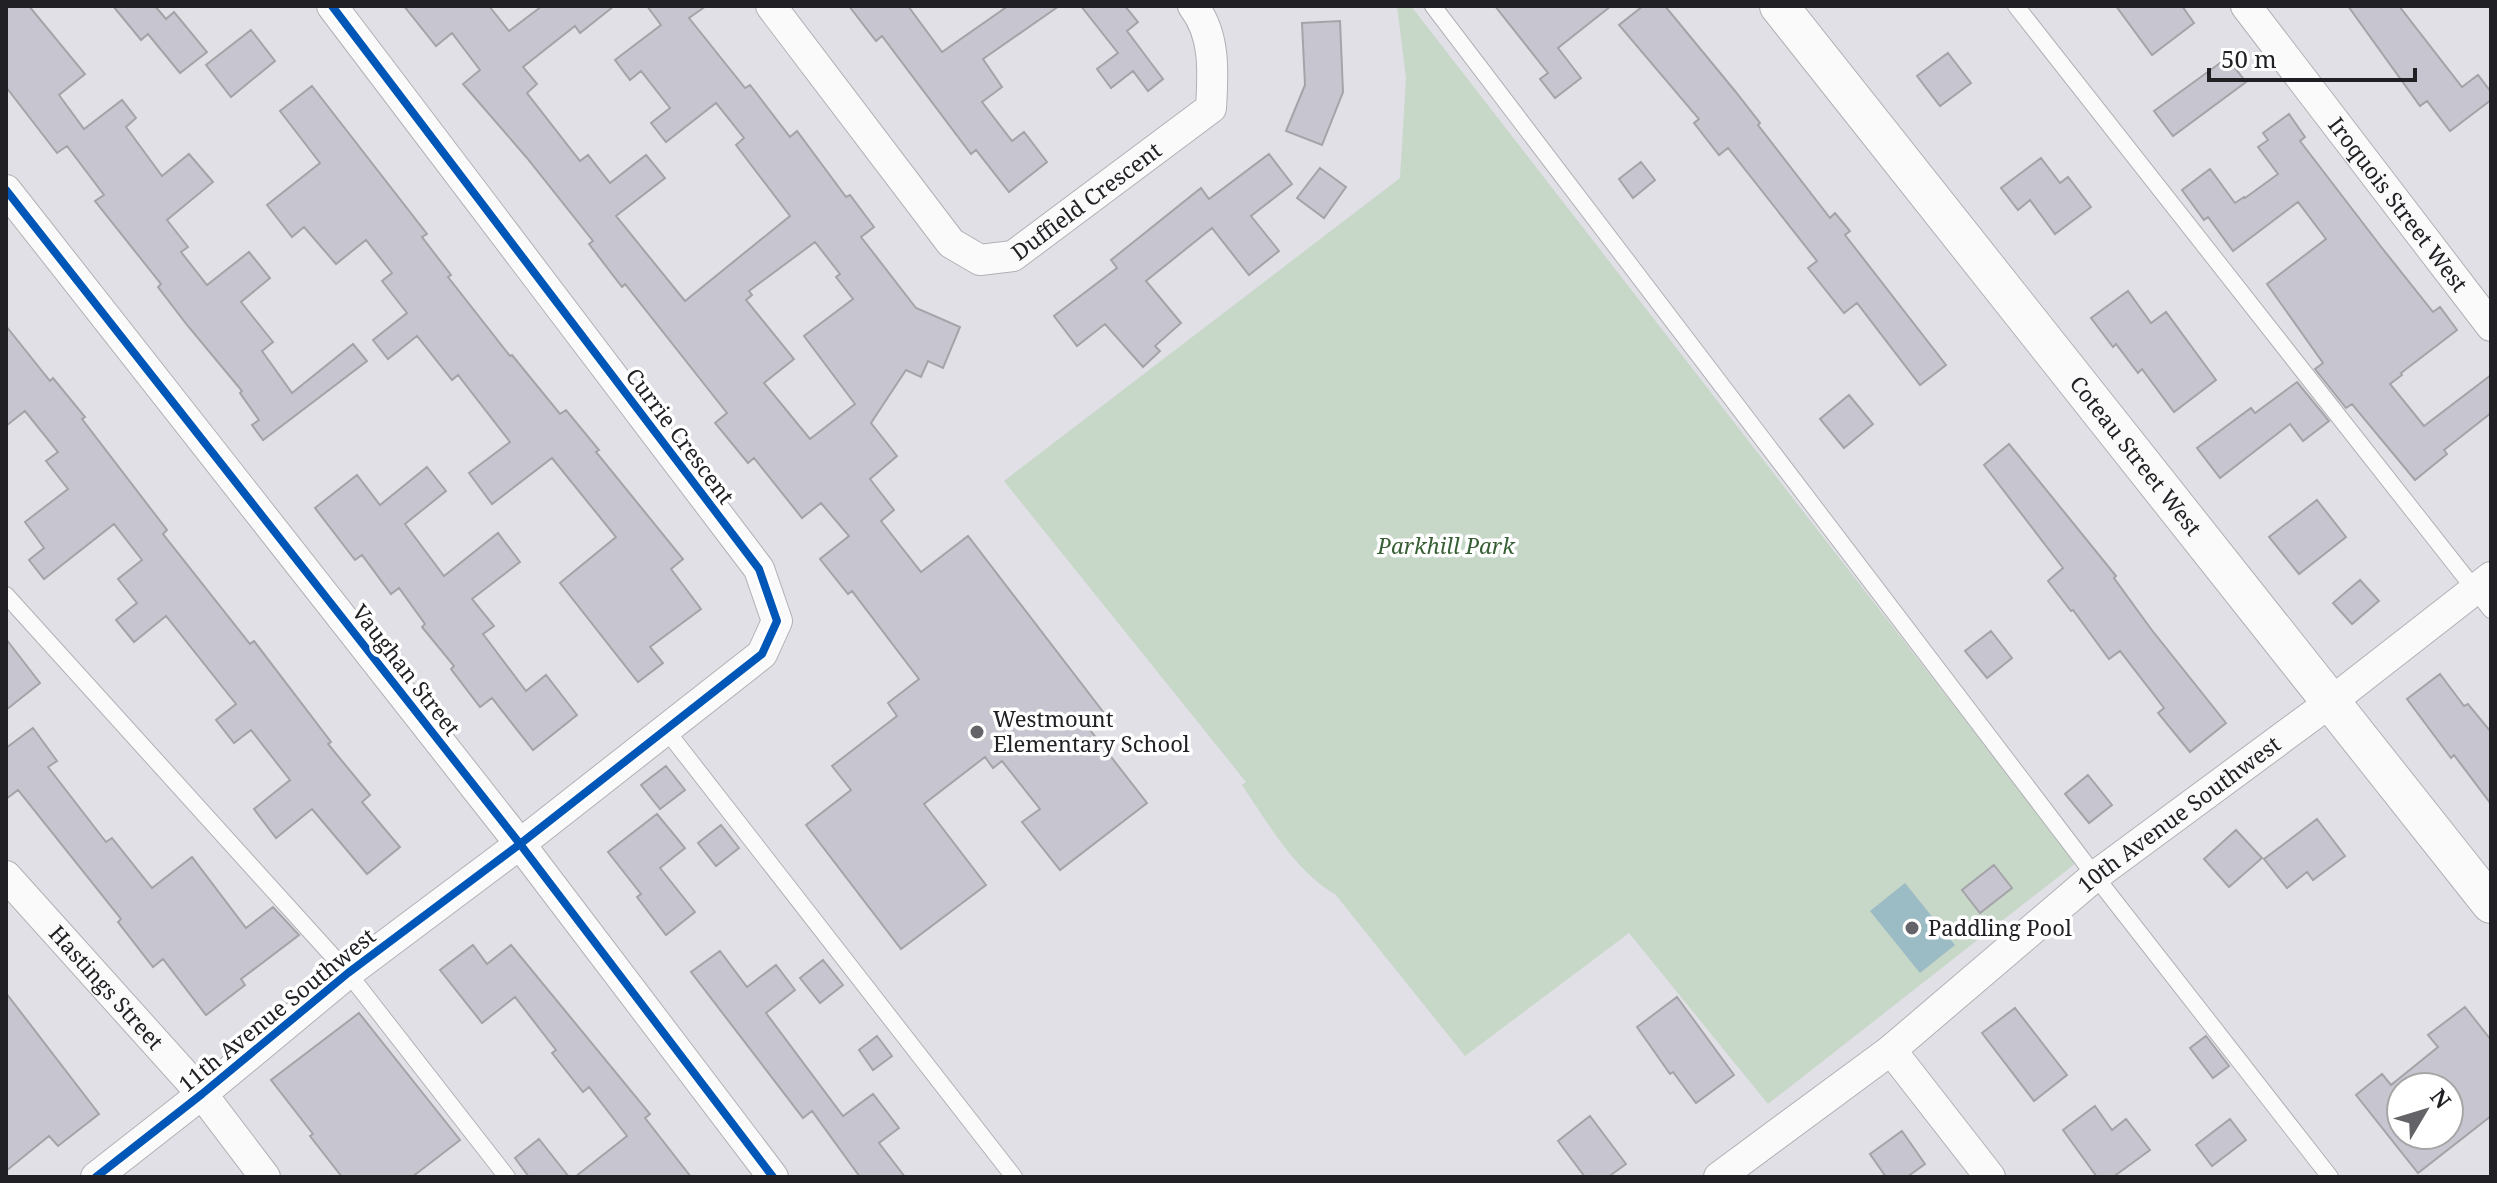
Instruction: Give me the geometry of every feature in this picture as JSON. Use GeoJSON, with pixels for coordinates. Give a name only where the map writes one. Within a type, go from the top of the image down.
{"type":"FeatureCollection","features":[{"type":"Feature","properties":{"kind":"street","name":"Currie Crescent"},"geometry":{"type":"LineString","coordinates":[[332,6],[759,569],[777,621],[762,654],[520,844]]}},
{"type":"Feature","properties":{"kind":"street","name":"Duffield Crescent"},"geometry":{"type":"LineString","coordinates":[[771,6],[951,243],[980,260],[1013,256],[1211,108],[1213,58],[1200,15],[1193,6]]}},
{"type":"Feature","properties":{"kind":"street","name":"Coteau Street West"},"geometry":{"type":"LineString","coordinates":[[1779,6],[2491,904]]}},
{"type":"Feature","properties":{"kind":"street","name":"Iroquois Street West"},"geometry":{"type":"LineString","coordinates":[[2246,6],[2491,326]]}},
{"type":"Feature","properties":{"kind":"street","name":"Vaughan Street"},"geometry":{"type":"LineString","coordinates":[[6,190],[520,844],[773,1177]]}},
{"type":"Feature","properties":{"kind":"street","name":"10th Avenue Southwest"},"geometry":{"type":"LineString","coordinates":[[1719,1177],[1891,1050],[2095,876],[2486,592]]}},
{"type":"Feature","properties":{"kind":"street","name":"11th Avenue Southwest"},"geometry":{"type":"LineString","coordinates":[[96,1177],[348,973],[520,844]]}},
{"type":"Feature","properties":{"kind":"street","name":"Hastings Street"},"geometry":{"type":"LineString","coordinates":[[6,876],[202,1094],[265,1177]]}},
{"type":"Feature","properties":{"kind":"street"},"geometry":{"type":"LineString","coordinates":[[1891,1050],[1990,1177]]}},
{"type":"Feature","properties":{"kind":"lane"},"geometry":{"type":"LineString","coordinates":[[1433,6],[2095,876],[2330,1177]]}},
{"type":"Feature","properties":{"kind":"lane"},"geometry":{"type":"LineString","coordinates":[[2016,6],[2486,592]]}},
{"type":"Feature","properties":{"kind":"lane"},"geometry":{"type":"LineString","coordinates":[[6,595],[348,973],[507,1177]]}},
{"type":"Feature","properties":{"kind":"lane"},"geometry":{"type":"LineString","coordinates":[[666,730],[1014,1177]]}},
{"type":"Feature","properties":{"kind":"green space","name":"Parkhill Park"},"geometry":{"type":"Polygon","coordinates":[[[1397,6],[1411,6],[2076,863],[1768,1104],[1629,933],[1465,1056],[1335,894],[1295,860],[1242,785],[1246,782],[1004,481],[1400,178],[1406,78],[1397,6]]]}},
{"type":"Feature","properties":{"kind":"water","name":"Paddling Pool"},"geometry":{"type":"Polygon","coordinates":[[[1905,883],[1955,945],[1920,973],[1870,911],[1905,883]]]}},
{"type":"Feature","properties":{"kind":"building"},"geometry":{"type":"Polygon","coordinates":[[[6,6],[29,6],[85,74],[59,95],[84,129],[122,100],[136,118],[126,127],[162,176],[189,154],[213,182],[167,220],[188,247],[181,252],[207,285],[249,252],[270,278],[241,302],[273,342],[262,351],[292,393],[353,344],[367,361],[263,440],[252,425],[259,420],[240,393],[242,391],[187,325],[158,287],[161,284],[95,201],[104,195],[67,146],[57,153],[6,87],[6,6]]]}},
{"type":"Feature","properties":{"kind":"building"},"geometry":{"type":"Polygon","coordinates":[[[113,6],[155,6],[166,19],[174,12],[207,52],[180,73],[148,34],[141,40],[113,6]]]}},
{"type":"Feature","properties":{"kind":"building"},"geometry":{"type":"Polygon","coordinates":[[[404,6],[489,6],[509,31],[542,6],[614,6],[580,33],[575,26],[523,67],[537,84],[527,93],[580,161],[588,155],[610,183],[646,155],[665,178],[616,216],[685,301],[790,216],[736,145],[744,138],[716,103],[666,142],[651,123],[670,108],[641,71],[630,80],[615,60],[661,25],[647,6],[706,6],[689,18],[745,88],[750,85],[790,137],[797,131],[846,197],[850,195],[874,227],[861,237],[916,308],[960,327],[943,368],[928,361],[921,377],[906,370],[871,423],[897,456],[870,479],[894,510],[881,521],[921,572],[968,536],[1104,713],[1087,726],[1147,803],[1060,870],[1022,822],[1040,809],[1002,761],[993,768],[985,757],[924,804],[986,885],[901,949],[806,825],[851,790],[832,766],[897,716],[888,703],[919,679],[852,591],[848,594],[820,559],[849,536],[821,503],[802,518],[754,458],[748,463],[715,423],[727,413],[625,284],[622,287],[589,244],[593,241],[527,158],[463,84],[480,70],[452,33],[436,46],[404,6]],[[815,242],[749,291],[752,295],[746,300],[794,359],[764,383],[810,439],[855,404],[804,336],[853,299],[836,277],[840,274],[815,242]]]}},
{"type":"Feature","properties":{"kind":"building"},"geometry":{"type":"Polygon","coordinates":[[[849,6],[908,6],[942,52],[1008,6],[1059,6],[983,59],[1002,87],[982,102],[1012,141],[1024,132],[1047,162],[1009,192],[976,150],[971,154],[882,36],[876,41],[849,6]]]}},
{"type":"Feature","properties":{"kind":"building"},"geometry":{"type":"Polygon","coordinates":[[[1081,6],[1125,6],[1138,22],[1127,31],[1163,79],[1148,91],[1133,71],[1111,88],[1097,69],[1118,53],[1081,6]]]}},
{"type":"Feature","properties":{"kind":"building"},"geometry":{"type":"Polygon","coordinates":[[[1495,6],[1611,6],[1558,48],[1581,78],[1555,98],[1540,79],[1548,73],[1495,6]]]}},
{"type":"Feature","properties":{"kind":"building"},"geometry":{"type":"Polygon","coordinates":[[[1643,6],[1665,6],[1760,123],[1758,125],[1830,218],[1835,213],[1850,231],[1845,235],[1946,365],[1920,385],[1857,303],[1844,313],[1808,268],[1817,261],[1728,148],[1719,155],[1694,123],[1699,119],[1619,25],[1643,6]]]}},
{"type":"Feature","properties":{"kind":"building"},"geometry":{"type":"Polygon","coordinates":[[[2116,6],[2182,6],[2194,23],[2152,55],[2116,6]]]}},
{"type":"Feature","properties":{"kind":"building"},"geometry":{"type":"Polygon","coordinates":[[[2348,6],[2399,6],[2462,87],[2478,75],[2491,92],[2491,100],[2450,131],[2427,101],[2420,106],[2348,6]]]}},
{"type":"Feature","properties":{"kind":"building"},"geometry":{"type":"Polygon","coordinates":[[[1340,21],[1343,92],[1322,145],[1286,131],[1305,85],[1302,23],[1340,21]]]}},
{"type":"Feature","properties":{"kind":"building"},"geometry":{"type":"Polygon","coordinates":[[[251,30],[275,61],[231,97],[206,65],[251,30]]]}},
{"type":"Feature","properties":{"kind":"building"},"geometry":{"type":"Polygon","coordinates":[[[1948,53],[1971,83],[1940,106],[1917,76],[1948,53]]]}},
{"type":"Feature","properties":{"kind":"building"},"geometry":{"type":"Polygon","coordinates":[[[2227,58],[2246,82],[2173,136],[2154,111],[2227,58]]]}},
{"type":"Feature","properties":{"kind":"building"},"geometry":{"type":"Polygon","coordinates":[[[312,86],[427,234],[422,237],[451,275],[448,277],[560,414],[566,410],[683,559],[671,569],[701,609],[650,647],[663,663],[638,682],[560,583],[616,537],[552,458],[492,504],[469,473],[510,442],[458,375],[452,380],[417,336],[388,359],[373,340],[407,313],[382,281],[392,273],[366,240],[336,264],[304,227],[292,237],[267,205],[320,163],[280,111],[312,86]]]}},
{"type":"Feature","properties":{"kind":"building"},"geometry":{"type":"Polygon","coordinates":[[[2289,114],[2305,137],[2300,141],[2382,248],[2433,312],[2440,307],[2457,330],[2390,384],[2424,426],[2491,375],[2491,413],[2444,450],[2447,454],[2415,480],[2352,404],[2346,408],[2315,369],[2323,363],[2267,284],[2326,239],[2298,202],[2233,251],[2208,217],[2204,220],[2182,190],[2210,169],[2235,203],[2245,198],[2278,174],[2258,147],[2268,140],[2263,133],[2289,114]]]}},
{"type":"Feature","properties":{"kind":"building"},"geometry":{"type":"Polygon","coordinates":[[[1269,154],[1292,184],[1251,216],[1279,251],[1249,275],[1212,228],[1146,281],[1181,323],[1155,346],[1160,351],[1143,367],[1105,324],[1077,346],[1054,316],[1117,268],[1111,260],[1201,188],[1209,199],[1269,154]]]}},
{"type":"Feature","properties":{"kind":"building"},"geometry":{"type":"Polygon","coordinates":[[[2041,158],[2060,183],[2068,177],[2091,207],[2055,234],[2030,200],[2018,210],[2001,188],[2041,158]]]}},
{"type":"Feature","properties":{"kind":"building"},"geometry":{"type":"Polygon","coordinates":[[[1641,162],[1655,180],[1633,198],[1619,179],[1641,162]]]}},
{"type":"Feature","properties":{"kind":"building"},"geometry":{"type":"Polygon","coordinates":[[[1320,168],[1346,187],[1324,218],[1297,198],[1320,168]]]}},
{"type":"Feature","properties":{"kind":"building"},"geometry":{"type":"Polygon","coordinates":[[[2128,291],[2151,323],[2166,312],[2216,380],[2174,412],[2142,369],[2138,373],[2091,318],[2128,291]]]}},
{"type":"Feature","properties":{"kind":"building"},"geometry":{"type":"Polygon","coordinates":[[[6,326],[50,381],[53,378],[85,417],[82,419],[167,530],[163,534],[250,644],[254,641],[331,742],[328,744],[370,795],[362,802],[400,847],[367,874],[312,809],[276,838],[254,809],[290,780],[251,730],[234,743],[216,720],[236,704],[166,616],[134,642],[116,620],[137,603],[118,579],[142,560],[114,524],[44,579],[29,560],[44,548],[25,522],[68,489],[46,461],[58,452],[25,411],[6,426],[6,326]]]}},
{"type":"Feature","properties":{"kind":"building"},"geometry":{"type":"Polygon","coordinates":[[[2297,382],[2329,421],[2303,441],[2290,424],[2220,478],[2197,448],[2251,408],[2255,413],[2297,382]]]}},
{"type":"Feature","properties":{"kind":"building"},"geometry":{"type":"Polygon","coordinates":[[[1849,395],[1873,424],[1844,448],[1820,419],[1849,395]]]}},
{"type":"Feature","properties":{"kind":"building"},"geometry":{"type":"Polygon","coordinates":[[[2009,444],[2116,576],[2114,578],[2151,629],[2226,723],[2190,752],[2158,713],[2164,708],[2120,651],[2109,659],[2048,581],[2063,568],[1984,465],[2009,444]]]}},
{"type":"Feature","properties":{"kind":"building"},"geometry":{"type":"Polygon","coordinates":[[[427,467],[446,491],[405,524],[444,576],[498,533],[520,562],[472,599],[494,626],[483,634],[526,691],[546,675],[577,715],[533,750],[492,698],[480,707],[451,669],[454,666],[422,627],[425,624],[399,588],[391,594],[362,555],[355,560],[315,508],[357,475],[380,505],[427,467]]]}},
{"type":"Feature","properties":{"kind":"building"},"geometry":{"type":"Polygon","coordinates":[[[2317,500],[2346,537],[2299,574],[2269,537],[2317,500]]]}},
{"type":"Feature","properties":{"kind":"building"},"geometry":{"type":"Polygon","coordinates":[[[2360,580],[2379,601],[2352,624],[2333,603],[2360,580]]]}},
{"type":"Feature","properties":{"kind":"building"},"geometry":{"type":"Polygon","coordinates":[[[1991,631],[2012,658],[1987,678],[1965,651],[1991,631]]]}},
{"type":"Feature","properties":{"kind":"building"},"geometry":{"type":"Polygon","coordinates":[[[6,639],[40,683],[6,710],[6,639]]]}},
{"type":"Feature","properties":{"kind":"building"},"geometry":{"type":"Polygon","coordinates":[[[2440,674],[2464,706],[2468,704],[2491,732],[2491,804],[2454,755],[2451,758],[2407,699],[2440,674]]]}},
{"type":"Feature","properties":{"kind":"building"},"geometry":{"type":"Polygon","coordinates":[[[33,728],[57,761],[48,767],[106,842],[112,838],[152,888],[192,857],[246,928],[273,907],[299,935],[241,979],[245,985],[206,1015],[163,959],[153,967],[118,922],[121,919],[18,790],[6,799],[6,748],[33,728]]]}},
{"type":"Feature","properties":{"kind":"building"},"geometry":{"type":"Polygon","coordinates":[[[666,766],[685,790],[660,809],[641,785],[666,766]]]}},
{"type":"Feature","properties":{"kind":"building"},"geometry":{"type":"Polygon","coordinates":[[[2088,775],[2112,805],[2089,823],[2065,794],[2088,775]]]}},
{"type":"Feature","properties":{"kind":"building"},"geometry":{"type":"Polygon","coordinates":[[[657,814],[685,848],[660,868],[695,912],[666,935],[637,897],[641,894],[608,852],[657,814]]]}},
{"type":"Feature","properties":{"kind":"building"},"geometry":{"type":"Polygon","coordinates":[[[2317,819],[2345,856],[2313,880],[2307,872],[2287,888],[2264,859],[2317,819]]]}},
{"type":"Feature","properties":{"kind":"building"},"geometry":{"type":"Polygon","coordinates":[[[721,825],[739,848],[716,866],[698,843],[721,825]]]}},
{"type":"Feature","properties":{"kind":"building"},"geometry":{"type":"Polygon","coordinates":[[[2236,830],[2262,858],[2229,887],[2204,859],[2236,830]]]}},
{"type":"Feature","properties":{"kind":"building"},"geometry":{"type":"Polygon","coordinates":[[[1994,865],[2012,888],[1980,913],[1962,890],[1994,865]]]}},
{"type":"Feature","properties":{"kind":"building"},"geometry":{"type":"Polygon","coordinates":[[[473,945],[487,964],[511,945],[650,1114],[645,1118],[691,1177],[575,1177],[627,1136],[589,1087],[583,1092],[552,1053],[556,1050],[515,997],[482,1023],[440,970],[473,945]]]}},
{"type":"Feature","properties":{"kind":"building"},"geometry":{"type":"Polygon","coordinates":[[[720,951],[747,987],[776,965],[795,990],[766,1013],[843,1116],[873,1094],[899,1128],[879,1143],[905,1177],[860,1177],[812,1111],[803,1118],[691,972],[720,951]]]}},
{"type":"Feature","properties":{"kind":"building"},"geometry":{"type":"Polygon","coordinates":[[[823,960],[843,985],[820,1003],[800,978],[823,960]]]}},
{"type":"Feature","properties":{"kind":"building"},"geometry":{"type":"Polygon","coordinates":[[[6,993],[99,1114],[58,1146],[49,1136],[6,1171],[6,993]]]}},
{"type":"Feature","properties":{"kind":"building"},"geometry":{"type":"Polygon","coordinates":[[[1677,997],[1734,1075],[1696,1103],[1673,1072],[1670,1074],[1637,1027],[1677,997]]]}},
{"type":"Feature","properties":{"kind":"building"},"geometry":{"type":"Polygon","coordinates":[[[2465,1007],[2491,1040],[2491,1116],[2465,1136],[2465,1071],[2408,1071],[2438,1047],[2428,1035],[2465,1007]]]}},
{"type":"Feature","properties":{"kind":"building"},"geometry":{"type":"Polygon","coordinates":[[[2015,1008],[2067,1075],[2034,1101],[1982,1033],[2015,1008]]]}},
{"type":"Feature","properties":{"kind":"building"},"geometry":{"type":"Polygon","coordinates":[[[359,1013],[460,1140],[412,1177],[342,1177],[271,1080],[359,1013]]]}},
{"type":"Feature","properties":{"kind":"building"},"geometry":{"type":"Polygon","coordinates":[[[877,1036],[892,1056],[873,1070],[859,1050],[877,1036]]]}},
{"type":"Feature","properties":{"kind":"building"},"geometry":{"type":"Polygon","coordinates":[[[2206,1036],[2229,1066],[2213,1078],[2190,1048],[2206,1036]]]}},
{"type":"Feature","properties":{"kind":"building"},"geometry":{"type":"Polygon","coordinates":[[[2382,1074],[2385,1078],[2385,1131],[2356,1095],[2382,1074]]]}},
{"type":"Feature","properties":{"kind":"building"},"geometry":{"type":"Polygon","coordinates":[[[2095,1106],[2112,1130],[2126,1119],[2150,1150],[2113,1177],[2097,1177],[2063,1130],[2095,1106]]]}},
{"type":"Feature","properties":{"kind":"building"},"geometry":{"type":"Polygon","coordinates":[[[1590,1116],[1626,1164],[1608,1177],[1585,1177],[1558,1141],[1590,1116]]]}},
{"type":"Feature","properties":{"kind":"building"},"geometry":{"type":"Polygon","coordinates":[[[2230,1119],[2246,1140],[2212,1166],[2196,1145],[2230,1119]]]}},
{"type":"Feature","properties":{"kind":"building"},"geometry":{"type":"Polygon","coordinates":[[[1902,1131],[1925,1164],[1907,1177],[1886,1177],[1870,1154],[1902,1131]]]}},
{"type":"Feature","properties":{"kind":"building"},"geometry":{"type":"Polygon","coordinates":[[[539,1139],[569,1177],[529,1177],[515,1158],[539,1139]]]}},
{"type":"Feature","properties":{"kind":"building"},"geometry":{"type":"Polygon","coordinates":[[[2401,1151],[2446,1151],[2418,1173],[2401,1151]]]}},
{"type":"Feature","properties":{"kind":"cycle path"},"geometry":{"type":"LineString","coordinates":[[96,1177],[348,973],[520,844],[762,654],[777,621],[759,569],[332,6]]}},
{"type":"Feature","properties":{"kind":"cycle path"},"geometry":{"type":"LineString","coordinates":[[6,190],[520,844],[773,1177]]}},
{"type":"Feature","properties":{"kind":"place","name":"Westmount Elementary School"},"geometry":{"type":"Point","coordinates":[977,732]}},
{"type":"Feature","properties":{"kind":"place","name":"Paddling Pool"},"geometry":{"type":"Point","coordinates":[1912,928]}}]}
